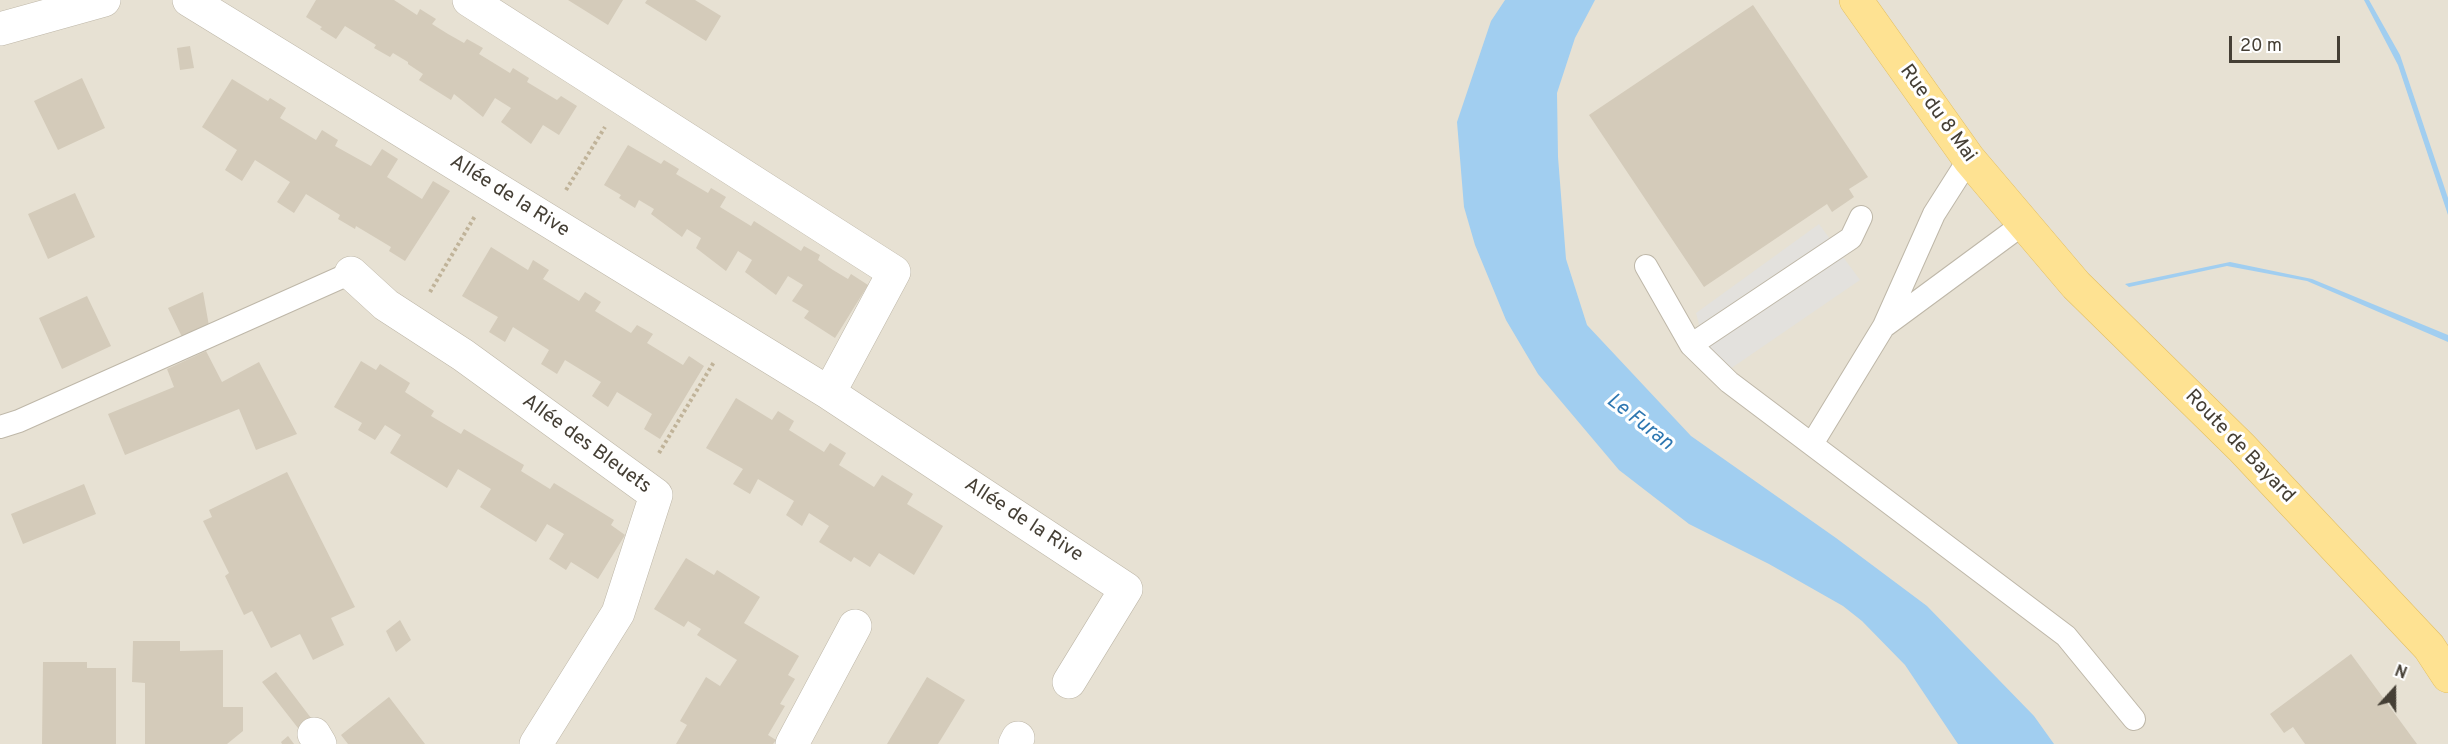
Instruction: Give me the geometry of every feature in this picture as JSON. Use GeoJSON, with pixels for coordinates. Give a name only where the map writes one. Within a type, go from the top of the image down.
{"type":"FeatureCollection","features":[{"type":"Feature","properties":{"kind":"main road","name":"Rue du 8 Mai"},"geometry":{"type":"LineString","coordinates":[[1856,0],[1969,159],[2023,224]]}},
{"type":"Feature","properties":{"kind":"main road","name":"Route de Bayard"},"geometry":{"type":"LineString","coordinates":[[2023,224],[2076,285],[2266,474],[2429,648],[2448,676]]}},
{"type":"Feature","properties":{"kind":"street"},"geometry":{"type":"LineString","coordinates":[[0,29],[105,0]]}},
{"type":"Feature","properties":{"kind":"street","name":"Allée de la Rive"},"geometry":{"type":"LineString","coordinates":[[189,0],[829,393],[1126,589],[1069,682]]}},
{"type":"Feature","properties":{"kind":"street"},"geometry":{"type":"LineString","coordinates":[[469,0],[894,272],[829,393]]}},
{"type":"Feature","properties":{"kind":"street","name":"Allée des Bleuets"},"geometry":{"type":"LineString","coordinates":[[351,273],[386,305],[463,356],[656,495],[618,613],[536,744]]}},
{"type":"Feature","properties":{"kind":"street"},"geometry":{"type":"LineString","coordinates":[[792,744],[855,626]]}},
{"type":"Feature","properties":{"kind":"lane"},"geometry":{"type":"LineString","coordinates":[[1812,444],[1884,326],[1934,214],[1969,159]]}},
{"type":"Feature","properties":{"kind":"lane"},"geometry":{"type":"LineString","coordinates":[[1691,345],[1851,238],[1861,217]]}},
{"type":"Feature","properties":{"kind":"lane"},"geometry":{"type":"LineString","coordinates":[[1884,326],[2023,224]]}},
{"type":"Feature","properties":{"kind":"lane"},"geometry":{"type":"LineString","coordinates":[[1646,266],[1691,345],[1729,382],[2066,636],[2134,719]]}},
{"type":"Feature","properties":{"kind":"lane"},"geometry":{"type":"LineString","coordinates":[[0,427],[19,421],[351,273]]}},
{"type":"Feature","properties":{"kind":"path"},"geometry":{"type":"LineString","coordinates":[[548,220],[622,98]]}},
{"type":"Feature","properties":{"kind":"path"},"geometry":{"type":"LineString","coordinates":[[412,321],[492,187]]}},
{"type":"Feature","properties":{"kind":"path"},"geometry":{"type":"LineString","coordinates":[[641,484],[732,333]]}},
{"type":"Feature","properties":{"kind":"shaded area"},"geometry":{"type":"Polygon","coordinates":[[[0,0],[2448,0],[2448,744],[0,744],[0,0]]]}},
{"type":"Feature","properties":{"kind":"shaded area"},"geometry":{"type":"Polygon","coordinates":[[[1819,224],[1860,280],[1714,380],[1696,313],[1819,224]]]}},
{"type":"Feature","properties":{"kind":"water","name":"Le Furan"},"geometry":{"type":"Polygon","coordinates":[[[1505,0],[1595,0],[1575,38],[1557,93],[1558,157],[1566,259],[1587,325],[1691,436],[1836,538],[1927,606],[2034,716],[2054,744],[1958,744],[1905,665],[1862,621],[1843,606],[1769,564],[1689,524],[1619,470],[1538,374],[1506,320],[1475,245],[1464,207],[1457,122],[1491,21],[1505,0]]]}},
{"type":"Feature","properties":{"kind":"water"},"geometry":{"type":"Polygon","coordinates":[[[2364,0],[2369,0],[2400,55],[2448,198],[2448,215],[2398,65],[2364,0]]]}},
{"type":"Feature","properties":{"kind":"water"},"geometry":{"type":"Polygon","coordinates":[[[2230,262],[2312,279],[2448,335],[2448,342],[2307,281],[2227,266],[2129,287],[2125,284],[2230,262]]]}},
{"type":"Feature","properties":{"kind":"building"},"geometry":{"type":"Polygon","coordinates":[[[316,0],[394,0],[417,15],[420,9],[436,19],[432,24],[448,34],[464,43],[467,39],[483,48],[479,54],[510,73],[513,68],[529,78],[527,82],[557,100],[561,96],[577,106],[559,135],[543,125],[531,144],[501,122],[511,108],[495,98],[483,117],[454,94],[451,100],[419,80],[423,74],[408,62],[393,53],[390,57],[374,48],[376,45],[345,26],[336,39],[320,29],[322,27],[306,17],[316,0]]]}},
{"type":"Feature","properties":{"kind":"building"},"geometry":{"type":"Polygon","coordinates":[[[568,0],[623,0],[608,25],[568,0]]]}},
{"type":"Feature","properties":{"kind":"building"},"geometry":{"type":"Polygon","coordinates":[[[647,0],[695,0],[721,16],[706,41],[645,3],[647,0]]]}},
{"type":"Feature","properties":{"kind":"building"},"geometry":{"type":"Polygon","coordinates":[[[1753,5],[1868,177],[1849,189],[1854,197],[1832,212],[1827,204],[1704,287],[1589,115],[1753,5]]]}},
{"type":"Feature","properties":{"kind":"building"},"geometry":{"type":"Polygon","coordinates":[[[190,46],[194,68],[180,70],[177,48],[190,46]]]}},
{"type":"Feature","properties":{"kind":"building"},"geometry":{"type":"Polygon","coordinates":[[[82,78],[105,128],[58,150],[34,101],[82,78]]]}},
{"type":"Feature","properties":{"kind":"building"},"geometry":{"type":"Polygon","coordinates":[[[232,79],[268,101],[270,98],[286,108],[280,118],[316,140],[322,130],[338,140],[335,146],[371,166],[382,149],[398,159],[387,177],[422,199],[433,181],[450,191],[405,261],[389,251],[391,247],[356,226],[355,229],[338,219],[340,215],[306,194],[294,213],[277,202],[290,182],[255,160],[242,181],[225,170],[237,150],[202,127],[232,79]]]}},
{"type":"Feature","properties":{"kind":"building"},"geometry":{"type":"Polygon","coordinates":[[[628,145],[661,164],[664,160],[679,169],[676,174],[708,193],[711,188],[726,197],[720,207],[751,226],[754,221],[801,251],[804,246],[820,255],[818,260],[833,270],[848,279],[851,274],[868,285],[835,338],[804,318],[809,311],[792,301],[803,285],[788,276],[776,295],[745,272],[752,260],[738,251],[726,271],[696,248],[701,238],[687,229],[682,237],[651,214],[654,209],[639,200],[635,208],[619,198],[621,195],[604,185],[628,145]]]}},
{"type":"Feature","properties":{"kind":"building"},"geometry":{"type":"Polygon","coordinates":[[[75,193],[95,237],[48,259],[28,214],[75,193]]]}},
{"type":"Feature","properties":{"kind":"building"},"geometry":{"type":"Polygon","coordinates":[[[491,247],[528,270],[533,260],[549,270],[543,279],[579,301],[585,292],[601,302],[595,311],[631,333],[637,325],[653,334],[647,343],[683,365],[689,356],[704,366],[660,439],[644,429],[652,414],[617,392],[608,407],[592,396],[601,382],[565,360],[557,374],[541,364],[549,350],[513,327],[505,342],[489,332],[498,317],[462,296],[491,247]]]}},
{"type":"Feature","properties":{"kind":"building"},"geometry":{"type":"Polygon","coordinates":[[[203,292],[209,326],[182,337],[168,308],[203,292]]]}},
{"type":"Feature","properties":{"kind":"building"},"geometry":{"type":"Polygon","coordinates":[[[87,296],[111,346],[62,369],[39,318],[87,296]]]}},
{"type":"Feature","properties":{"kind":"building"},"geometry":{"type":"Polygon","coordinates":[[[206,351],[222,382],[259,362],[297,434],[256,450],[239,409],[125,455],[108,414],[174,387],[167,369],[206,351]]]}},
{"type":"Feature","properties":{"kind":"building"},"geometry":{"type":"Polygon","coordinates":[[[361,361],[376,370],[380,364],[410,383],[405,392],[434,411],[431,416],[461,434],[464,429],[524,465],[521,471],[550,489],[554,483],[614,520],[611,525],[625,535],[598,579],[571,562],[566,570],[549,559],[564,534],[547,524],[536,542],[480,507],[491,489],[458,469],[447,488],[390,453],[401,435],[385,425],[375,440],[358,430],[362,423],[334,407],[361,361]]]}},
{"type":"Feature","properties":{"kind":"building"},"geometry":{"type":"Polygon","coordinates":[[[736,398],[772,420],[778,411],[794,421],[789,430],[824,452],[830,443],[846,453],[839,465],[874,487],[882,475],[913,494],[907,504],[943,526],[914,575],[879,553],[870,567],[854,557],[851,562],[819,542],[829,526],[809,513],[802,526],[786,515],[794,501],[758,479],[750,494],[733,484],[743,469],[706,448],[736,398]]]}},
{"type":"Feature","properties":{"kind":"building"},"geometry":{"type":"Polygon","coordinates":[[[287,472],[355,607],[331,618],[344,645],[313,660],[300,634],[271,648],[252,611],[244,615],[225,576],[229,573],[203,521],[212,517],[209,510],[287,472]]]}},
{"type":"Feature","properties":{"kind":"building"},"geometry":{"type":"Polygon","coordinates":[[[84,484],[96,514],[23,544],[11,514],[84,484]]]}},
{"type":"Feature","properties":{"kind":"building"},"geometry":{"type":"Polygon","coordinates":[[[686,558],[714,575],[717,570],[760,597],[744,623],[799,656],[788,675],[795,679],[780,704],[785,706],[768,735],[776,740],[773,744],[676,744],[687,725],[680,721],[706,677],[720,686],[737,660],[697,635],[701,629],[688,621],[684,627],[654,609],[686,558]]]}},
{"type":"Feature","properties":{"kind":"building"},"geometry":{"type":"Polygon","coordinates":[[[400,620],[411,640],[396,652],[386,631],[400,620]]]}},
{"type":"Feature","properties":{"kind":"building"},"geometry":{"type":"Polygon","coordinates":[[[133,641],[180,641],[180,651],[223,650],[223,707],[243,707],[243,731],[227,744],[145,744],[145,683],[132,682],[133,641]]]}},
{"type":"Feature","properties":{"kind":"building"},"geometry":{"type":"Polygon","coordinates":[[[2351,654],[2417,744],[2305,744],[2293,727],[2284,733],[2270,714],[2351,654]]]}},
{"type":"Feature","properties":{"kind":"building"},"geometry":{"type":"Polygon","coordinates":[[[43,662],[87,662],[87,668],[116,668],[116,744],[42,744],[43,662]]]}},
{"type":"Feature","properties":{"kind":"building"},"geometry":{"type":"Polygon","coordinates":[[[276,672],[311,718],[298,728],[262,682],[276,672]]]}},
{"type":"Feature","properties":{"kind":"building"},"geometry":{"type":"Polygon","coordinates":[[[927,677],[965,700],[938,744],[887,744],[927,677]]]}},
{"type":"Feature","properties":{"kind":"building"},"geometry":{"type":"Polygon","coordinates":[[[389,697],[425,744],[348,744],[341,735],[389,697]]]}},
{"type":"Feature","properties":{"kind":"building"},"geometry":{"type":"Polygon","coordinates":[[[288,736],[294,744],[282,744],[281,742],[288,736]]]}}]}
